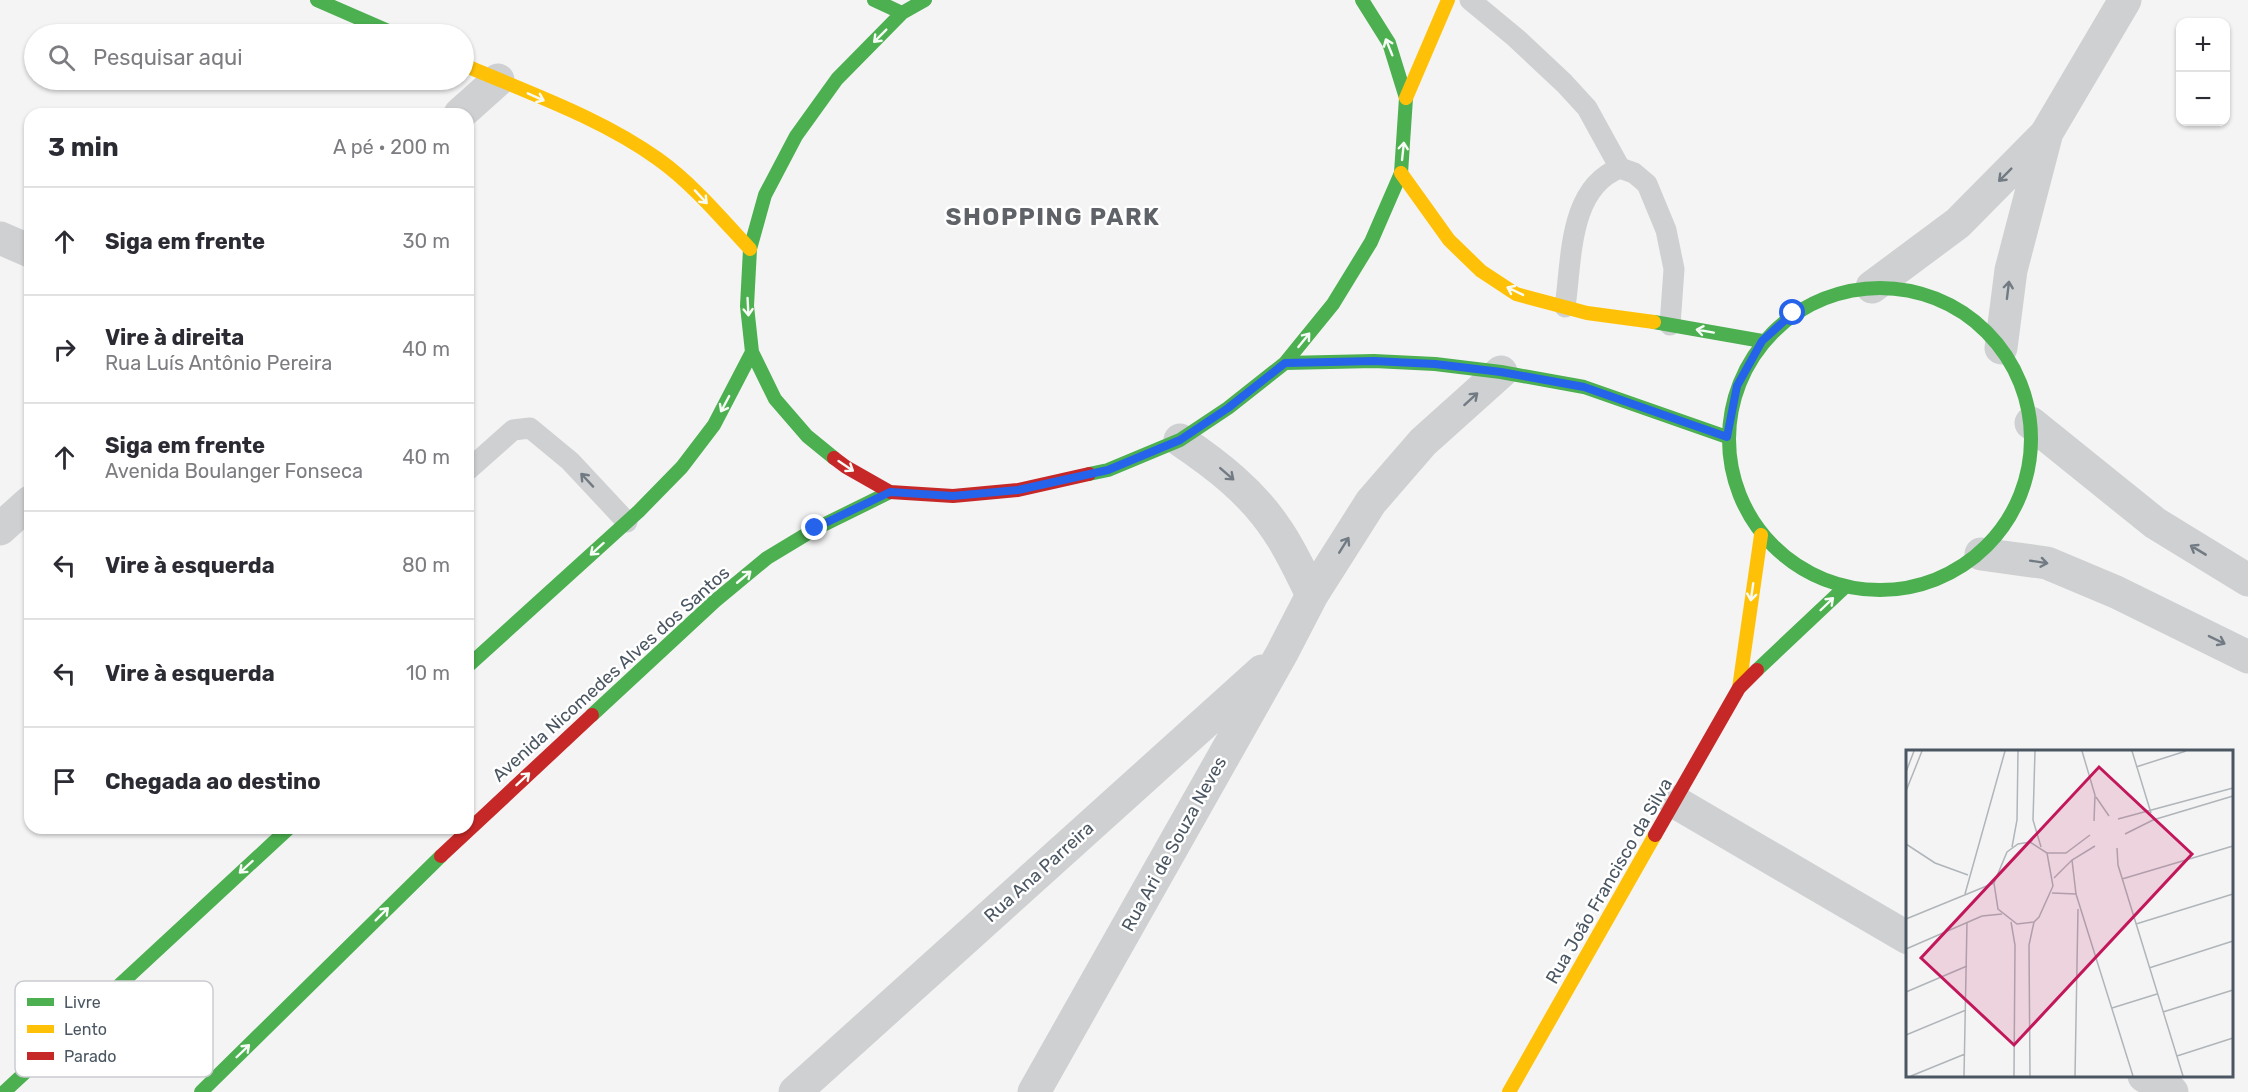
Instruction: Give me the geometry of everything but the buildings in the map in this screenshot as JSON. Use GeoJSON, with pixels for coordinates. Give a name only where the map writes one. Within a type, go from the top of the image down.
{"type":"FeatureCollection","features":[{"type":"Feature","properties":{"kind":"street"},"geometry":{"type":"LineString","coordinates":[[317,0],[372,24]]}},
{"type":"Feature","properties":{"kind":"street"},"geometry":{"type":"LineString","coordinates":[[874,0],[902,13]]}},
{"type":"Feature","properties":{"kind":"street"},"geometry":{"type":"LineString","coordinates":[[925,0],[902,13],[837,79],[796,136],[765,195],[750,249],[747,306],[752,352],[775,399],[807,436],[846,468],[890,492],[953,496],[1018,490],[1108,470],[1180,440],[1228,408],[1285,363],[1333,304],[1371,242],[1401,173],[1406,98],[1389,43],[1362,0]]}},
{"type":"Feature","properties":{"kind":"street"},"geometry":{"type":"LineString","coordinates":[[1406,98],[1448,0]]}},
{"type":"Feature","properties":{"kind":"street"},"geometry":{"type":"LineString","coordinates":[[1872,287],[1958,223],[2046,134],[2125,0]]}},
{"type":"Feature","properties":{"kind":"street"},"geometry":{"type":"LineString","coordinates":[[474,69],[621,134],[660,160],[695,190],[750,249]]}},
{"type":"Feature","properties":{"kind":"street"},"geometry":{"type":"LineString","coordinates":[[467,108],[498,80]]}},
{"type":"Feature","properties":{"kind":"street"},"geometry":{"type":"LineString","coordinates":[[2001,348],[2011,270],[2046,134]]}},
{"type":"Feature","properties":{"kind":"street"},"geometry":{"type":"LineString","coordinates":[[1401,173],[1449,240],[1481,271],[1515,294],[1587,313],[1762,341]]}},
{"type":"Feature","properties":{"kind":"street"},"geometry":{"type":"LineString","coordinates":[[0,238],[24,248]]}},
{"type":"Feature","properties":{"kind":"street"},"geometry":{"type":"LineString","coordinates":[[1872,287],[1909,290],[1944,302],[1975,321],[2001,348],[2021,384],[2031,423],[2029,471],[2012,516],[1981,554],[1940,580],[1893,592],[1844,588],[1798,568],[1761,534],[1736,488],[1727,437],[1737,386],[1762,341],[1793,313],[1831,295],[1872,287]]}},
{"type":"Feature","properties":{"kind":"street"},"geometry":{"type":"LineString","coordinates":[[474,661],[627,522],[682,467],[714,425],[752,352]]}},
{"type":"Feature","properties":{"kind":"street"},"geometry":{"type":"LineString","coordinates":[[1285,363],[1374,361],[1435,364],[1501,372],[1584,387],[1727,437]]}},
{"type":"Feature","properties":{"kind":"street","name":"Rua Ari de Souza Neves"},"geometry":{"type":"LineString","coordinates":[[1034,1092],[1282,653],[1312,595],[1371,502],[1423,442],[1501,372]]}},
{"type":"Feature","properties":{"kind":"street"},"geometry":{"type":"LineString","coordinates":[[2031,423],[2155,524],[2248,580]]}},
{"type":"Feature","properties":{"kind":"street"},"geometry":{"type":"LineString","coordinates":[[1180,440],[1215,464],[1248,493],[1277,530],[1312,595]]}},
{"type":"Feature","properties":{"kind":"street","name":"Avenida Nicomedes Alves dos Santos"},"geometry":{"type":"LineString","coordinates":[[474,823],[715,601],[767,558],[815,528],[890,492]]}},
{"type":"Feature","properties":{"kind":"street"},"geometry":{"type":"LineString","coordinates":[[0,529],[24,507]]}},
{"type":"Feature","properties":{"kind":"street","name":"Rua João Francisco da Silva"},"geometry":{"type":"LineString","coordinates":[[1739,688],[1761,534]]}},
{"type":"Feature","properties":{"kind":"street"},"geometry":{"type":"LineString","coordinates":[[1981,554],[2047,563],[2116,592],[2248,657]]}},
{"type":"Feature","properties":{"kind":"street","name":"Rua João Francisco da Silva"},"geometry":{"type":"LineString","coordinates":[[1509,1092],[1739,688],[1844,588]]}},
{"type":"Feature","properties":{"kind":"street","name":"Rua Ana Parreira"},"geometry":{"type":"LineString","coordinates":[[795,1092],[1282,653]]}},
{"type":"Feature","properties":{"kind":"street"},"geometry":{"type":"LineString","coordinates":[[1675,802],[1906,937]]}},
{"type":"Feature","properties":{"kind":"street"},"geometry":{"type":"LineString","coordinates":[[124,981],[283,834]]}},
{"type":"Feature","properties":{"kind":"street","name":"Avenida Nicomedes Alves dos Santos"},"geometry":{"type":"LineString","coordinates":[[201,1092],[463,834]]}},
{"type":"Feature","properties":{"kind":"street"},"geometry":{"type":"LineString","coordinates":[[4,1092],[20,1077]]}},
{"type":"Feature","properties":{"kind":"street"},"geometry":{"type":"LineString","coordinates":[[2146,1077],[2172,1092]]}},
{"type":"Feature","properties":{"kind":"lane"},"geometry":{"type":"LineString","coordinates":[[1470,0],[1516,38],[1587,108],[1620,168]]}},
{"type":"Feature","properties":{"kind":"lane"},"geometry":{"type":"LineString","coordinates":[[1565,307],[1578,219],[1590,190],[1606,173],[1620,168],[1634,173],[1647,184],[1666,230],[1674,269],[1670,325]]}},
{"type":"Feature","properties":{"kind":"lane"},"geometry":{"type":"LineString","coordinates":[[474,465],[513,430],[531,428],[570,461],[627,522]]}},
{"type":"Feature","properties":{"kind":"traffic: fast"},"geometry":{"type":"LineString","coordinates":[[317,0],[372,24]]}},
{"type":"Feature","properties":{"kind":"traffic: fast"},"geometry":{"type":"LineString","coordinates":[[874,0],[902,13]]}},
{"type":"Feature","properties":{"kind":"traffic: fast"},"geometry":{"type":"LineString","coordinates":[[834,458],[807,436],[775,399],[752,352],[747,306],[750,249],[765,195],[796,136],[837,79],[902,13],[925,0]]}},
{"type":"Feature","properties":{"kind":"traffic: fast"},"geometry":{"type":"LineString","coordinates":[[1089,474],[1108,470],[1180,440],[1228,408],[1285,363],[1333,304],[1371,242],[1401,173],[1406,98],[1389,43],[1362,0]]}},
{"type":"Feature","properties":{"kind":"traffic: fast"},"geometry":{"type":"LineString","coordinates":[[1865,288],[1895,288],[1938,299],[1964,313],[1997,343],[2020,381],[2025,395],[2031,424],[2031,439],[2031,454],[2020,497],[2006,523],[1987,546],[1964,565],[1938,579],[1895,590],[1865,590],[1822,579],[1796,565],[1763,535],[1740,497],[1735,483],[1729,454],[1729,424],[1740,381],[1754,355],[1784,322],[1822,299],[1836,294],[1865,288]]}},
{"type":"Feature","properties":{"kind":"traffic: fast"},"geometry":{"type":"LineString","coordinates":[[1654,322],[1762,341]]}},
{"type":"Feature","properties":{"kind":"traffic: fast"},"geometry":{"type":"LineString","coordinates":[[474,661],[639,511],[682,467],[714,425],[752,352]]}},
{"type":"Feature","properties":{"kind":"traffic: fast"},"geometry":{"type":"LineString","coordinates":[[1285,363],[1374,361],[1435,364],[1501,372],[1584,387],[1727,437]]}},
{"type":"Feature","properties":{"kind":"traffic: fast"},"geometry":{"type":"LineString","coordinates":[[592,715],[715,601],[767,558],[815,529],[890,492]]}},
{"type":"Feature","properties":{"kind":"traffic: fast"},"geometry":{"type":"LineString","coordinates":[[1757,670],[1844,588]]}},
{"type":"Feature","properties":{"kind":"traffic: fast"},"geometry":{"type":"LineString","coordinates":[[124,981],[283,834]]}},
{"type":"Feature","properties":{"kind":"traffic: fast"},"geometry":{"type":"LineString","coordinates":[[201,1092],[441,856]]}},
{"type":"Feature","properties":{"kind":"traffic: fast"},"geometry":{"type":"LineString","coordinates":[[4,1092],[20,1077]]}},
{"type":"Feature","properties":{"kind":"traffic: slow"},"geometry":{"type":"LineString","coordinates":[[1406,98],[1448,0]]}},
{"type":"Feature","properties":{"kind":"traffic: slow"},"geometry":{"type":"LineString","coordinates":[[474,69],[564,107],[636,144],[683,179],[750,249]]}},
{"type":"Feature","properties":{"kind":"traffic: slow"},"geometry":{"type":"LineString","coordinates":[[1401,173],[1449,240],[1481,271],[1516,294],[1587,313],[1654,322]]}},
{"type":"Feature","properties":{"kind":"traffic: slow"},"geometry":{"type":"LineString","coordinates":[[1739,688],[1761,535]]}},
{"type":"Feature","properties":{"kind":"traffic: slow"},"geometry":{"type":"LineString","coordinates":[[1509,1092],[1655,835]]}},
{"type":"Feature","properties":{"kind":"traffic: jam"},"geometry":{"type":"LineString","coordinates":[[834,458],[890,492],[953,496],[1018,490],[1089,474]]}},
{"type":"Feature","properties":{"kind":"traffic: jam"},"geometry":{"type":"LineString","coordinates":[[1655,835],[1739,688],[1757,670]]}},
{"type":"Feature","properties":{"kind":"traffic: jam"},"geometry":{"type":"LineString","coordinates":[[474,825],[592,715]]}},
{"type":"Feature","properties":{"kind":"traffic: jam"},"geometry":{"type":"LineString","coordinates":[[441,856],[465,834]]}},
{"type":"Feature","properties":{"kind":"district","name":"SHOPPING PARK"},"geometry":{"type":"Point","coordinates":[1053,217]}},
{"type":"Feature","properties":{"kind":"route"},"geometry":{"type":"LineString","coordinates":[[815,528],[890,492],[953,496],[1018,490],[1108,470],[1180,440],[1228,408],[1285,363],[1374,361],[1435,364],[1501,372],[1584,387],[1727,437],[1737,386],[1762,341],[1793,313]]}}]}
